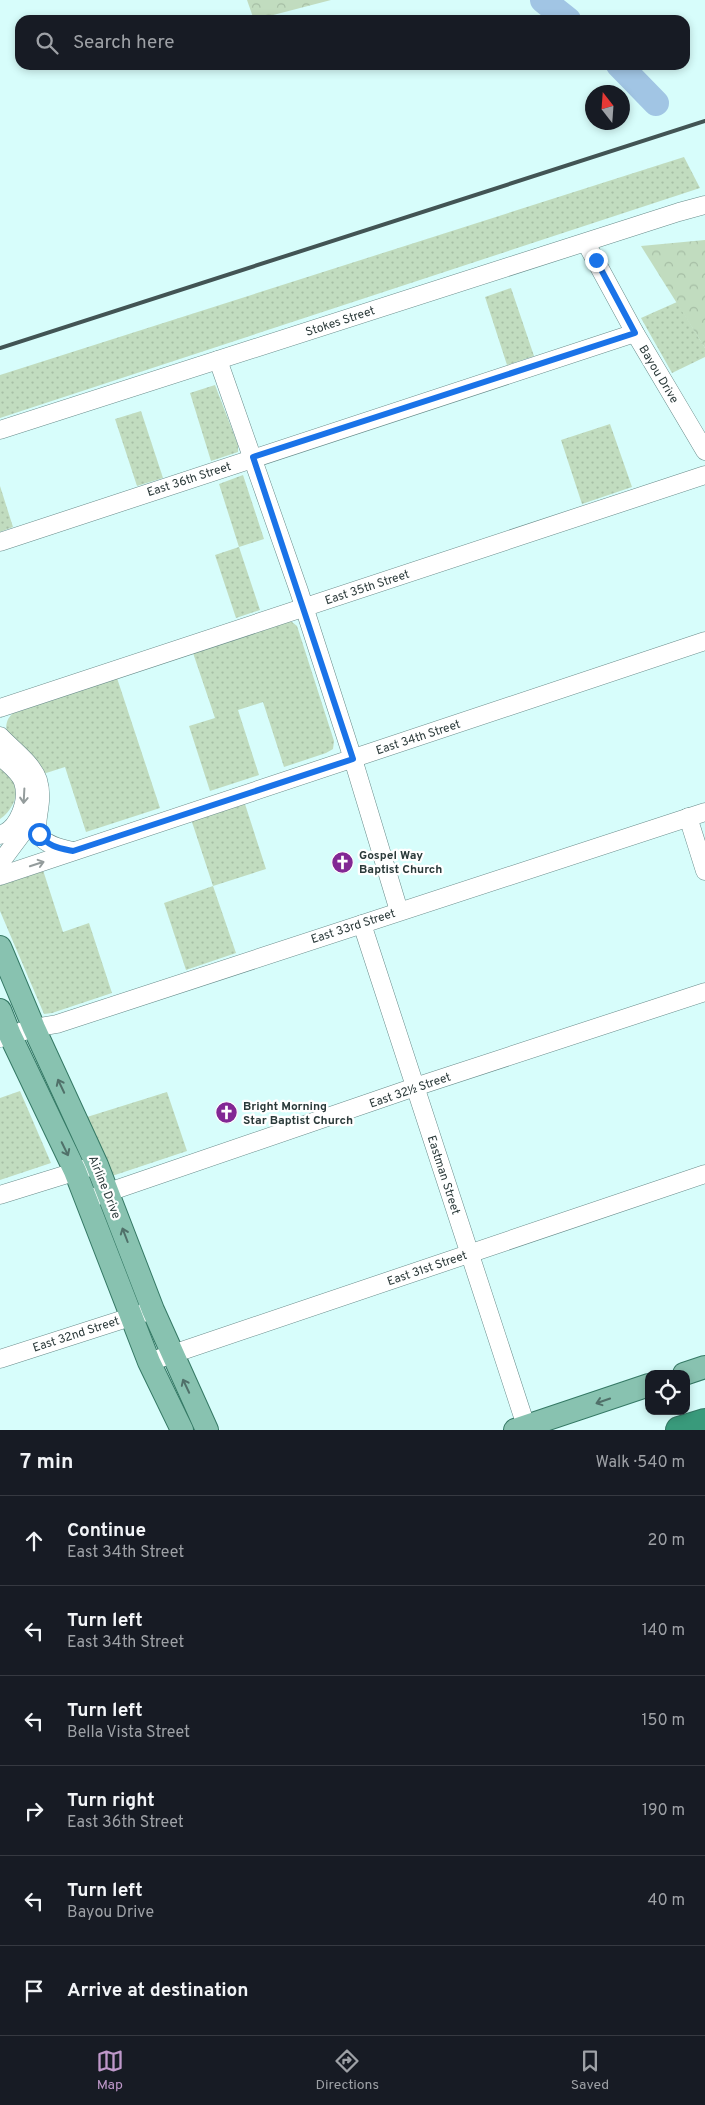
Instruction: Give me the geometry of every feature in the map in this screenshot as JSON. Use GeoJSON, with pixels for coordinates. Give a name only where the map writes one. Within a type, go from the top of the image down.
{"type":"FeatureCollection","features":[{"type":"Feature","properties":{"kind":"highway"},"geometry":{"type":"LineString","coordinates":[[679,1430],[705,1422]]}},
{"type":"Feature","properties":{"kind":"main road","name":"Airline Drive"},"geometry":{"type":"LineString","coordinates":[[0,947],[34,1028],[97,1165],[153,1310],[206,1430]]}},
{"type":"Feature","properties":{"kind":"main road","name":"Airline Drive"},"geometry":{"type":"LineString","coordinates":[[0,1010],[5,1037],[75,1171],[130,1317],[149,1362],[182,1430]]}},
{"type":"Feature","properties":{"kind":"main road"},"geometry":{"type":"LineString","coordinates":[[690,1372],[705,1367]]}},
{"type":"Feature","properties":{"kind":"main road"},"geometry":{"type":"LineString","coordinates":[[521,1428],[645,1386]]}},
{"type":"Feature","properties":{"kind":"street","name":"Stokes Street"},"geometry":{"type":"LineString","coordinates":[[679,212],[705,196]]}},
{"type":"Feature","properties":{"kind":"street","name":"Stokes Street"},"geometry":{"type":"LineString","coordinates":[[0,430],[679,212],[705,206]]}},
{"type":"Feature","properties":{"kind":"street","name":"Bayou Drive"},"geometry":{"type":"LineString","coordinates":[[586,243],[635,333],[705,451]]}},
{"type":"Feature","properties":{"kind":"street","name":"East 36th Street"},"geometry":{"type":"LineString","coordinates":[[0,542],[253,457],[635,333]]}},
{"type":"Feature","properties":{"kind":"street"},"geometry":{"type":"LineString","coordinates":[[218,360],[304,608],[353,759],[399,911]]}},
{"type":"Feature","properties":{"kind":"street","name":"East 35th Street"},"geometry":{"type":"LineString","coordinates":[[0,708],[705,475]]}},
{"type":"Feature","properties":{"kind":"street","name":"East 34th Street"},"geometry":{"type":"LineString","coordinates":[[0,876],[705,641]]}},
{"type":"Feature","properties":{"kind":"street"},"geometry":{"type":"LineString","coordinates":[[0,736],[35,774],[38,782],[36,825],[39,834],[45,842],[53,847],[73,851]]}},
{"type":"Feature","properties":{"kind":"street"},"geometry":{"type":"LineString","coordinates":[[0,756],[18,774],[23,781],[24,787],[24,802],[19,818],[5,833],[0,835]]}},
{"type":"Feature","properties":{"kind":"street"},"geometry":{"type":"LineString","coordinates":[[0,863],[38,812]]}},
{"type":"Feature","properties":{"kind":"street","name":"East 33rd Street"},"geometry":{"type":"LineString","coordinates":[[5,1037],[34,1028],[57,1024],[705,812]]}},
{"type":"Feature","properties":{"kind":"street"},"geometry":{"type":"LineString","coordinates":[[688,817],[705,871]]}},
{"type":"Feature","properties":{"kind":"street","name":"Eastman Street"},"geometry":{"type":"LineString","coordinates":[[362,924],[469,1254],[521,1428]]}},
{"type":"Feature","properties":{"kind":"street","name":"East 32½ Street"},"geometry":{"type":"LineString","coordinates":[[87,1199],[705,992]]}},
{"type":"Feature","properties":{"kind":"street"},"geometry":{"type":"LineString","coordinates":[[0,1195],[97,1165]]}},
{"type":"Feature","properties":{"kind":"street","name":"East 31st Street"},"geometry":{"type":"LineString","coordinates":[[149,1362],[705,1174]]}},
{"type":"Feature","properties":{"kind":"street","name":"East 32nd Street"},"geometry":{"type":"LineString","coordinates":[[0,1359],[153,1310]]}},
{"type":"Feature","properties":{"kind":"green space"},"geometry":{"type":"Polygon","coordinates":[[[247,0],[331,0],[273,15],[252,15],[247,0]]]}},
{"type":"Feature","properties":{"kind":"green space"},"geometry":{"type":"Polygon","coordinates":[[[684,157],[700,188],[0,418],[0,375],[684,157]]]}},
{"type":"Feature","properties":{"kind":"green space"},"geometry":{"type":"Polygon","coordinates":[[[705,240],[705,348],[641,246],[705,240]]]}},
{"type":"Feature","properties":{"kind":"green space"},"geometry":{"type":"Polygon","coordinates":[[[511,288],[534,356],[507,365],[485,297],[511,288]]]}},
{"type":"Feature","properties":{"kind":"green space"},"geometry":{"type":"Polygon","coordinates":[[[677,302],[705,348],[705,357],[672,373],[641,318],[677,302]]]}},
{"type":"Feature","properties":{"kind":"green space"},"geometry":{"type":"Polygon","coordinates":[[[215,385],[238,445],[238,452],[211,461],[190,393],[215,385]]]}},
{"type":"Feature","properties":{"kind":"green space"},"geometry":{"type":"Polygon","coordinates":[[[141,411],[163,478],[137,486],[115,419],[141,411]]]}},
{"type":"Feature","properties":{"kind":"green space"},"geometry":{"type":"Polygon","coordinates":[[[610,424],[632,487],[582,504],[561,440],[610,424]]]}},
{"type":"Feature","properties":{"kind":"green space"},"geometry":{"type":"Polygon","coordinates":[[[243,475],[264,539],[239,547],[219,484],[243,475]]]}},
{"type":"Feature","properties":{"kind":"green space"},"geometry":{"type":"Polygon","coordinates":[[[0,486],[13,527],[0,532],[0,486]]]}},
{"type":"Feature","properties":{"kind":"green space"},"geometry":{"type":"Polygon","coordinates":[[[239,547],[260,610],[236,618],[215,555],[239,547]]]}},
{"type":"Feature","properties":{"kind":"green space"},"geometry":{"type":"Polygon","coordinates":[[[286,622],[292,622],[297,626],[334,741],[333,749],[284,767],[263,702],[238,710],[259,775],[210,791],[189,726],[215,718],[193,653],[286,622]]]}},
{"type":"Feature","properties":{"kind":"green space"},"geometry":{"type":"Polygon","coordinates":[[[117,678],[160,808],[86,832],[65,767],[43,774],[7,734],[6,727],[9,718],[16,711],[117,678]]]}},
{"type":"Feature","properties":{"kind":"green space"},"geometry":{"type":"Polygon","coordinates":[[[0,766],[14,781],[16,797],[8,812],[0,819],[0,766]]]}},
{"type":"Feature","properties":{"kind":"green space"},"geometry":{"type":"Polygon","coordinates":[[[244,801],[266,869],[213,886],[191,819],[244,801]]]}},
{"type":"Feature","properties":{"kind":"green space"},"geometry":{"type":"Polygon","coordinates":[[[42,867],[63,932],[89,923],[112,993],[44,1014],[0,911],[0,884],[6,878],[42,867]]]}},
{"type":"Feature","properties":{"kind":"green space"},"geometry":{"type":"Polygon","coordinates":[[[213,886],[236,953],[186,970],[164,903],[213,886]]]}},
{"type":"Feature","properties":{"kind":"green space"},"geometry":{"type":"Polygon","coordinates":[[[20,1091],[51,1163],[0,1180],[0,1098],[20,1091]]]}},
{"type":"Feature","properties":{"kind":"green space"},"geometry":{"type":"Polygon","coordinates":[[[167,1092],[187,1151],[112,1176],[87,1117],[167,1092]]]}},
{"type":"Feature","properties":{"kind":"waterway"},"geometry":{"type":"LineString","coordinates":[[543,0],[562,15]]}},
{"type":"Feature","properties":{"kind":"waterway"},"geometry":{"type":"LineString","coordinates":[[624,70],[656,103]]}},
{"type":"Feature","properties":{"kind":"railway"},"geometry":{"type":"LineString","coordinates":[[0,348],[705,121]]}},
{"type":"Feature","properties":{"kind":"place","name":"Gospel Way Baptist Church"},"geometry":{"type":"Point","coordinates":[343,862]}},
{"type":"Feature","properties":{"kind":"place","name":"Bright Morning Star Baptist Church"},"geometry":{"type":"Point","coordinates":[227,1113]}},
{"type":"Feature","properties":{"kind":"route"},"geometry":{"type":"LineString","coordinates":[[39,834],[45,842],[53,847],[73,851],[353,759],[299,591],[253,457],[635,333],[596,260]]}}]}
